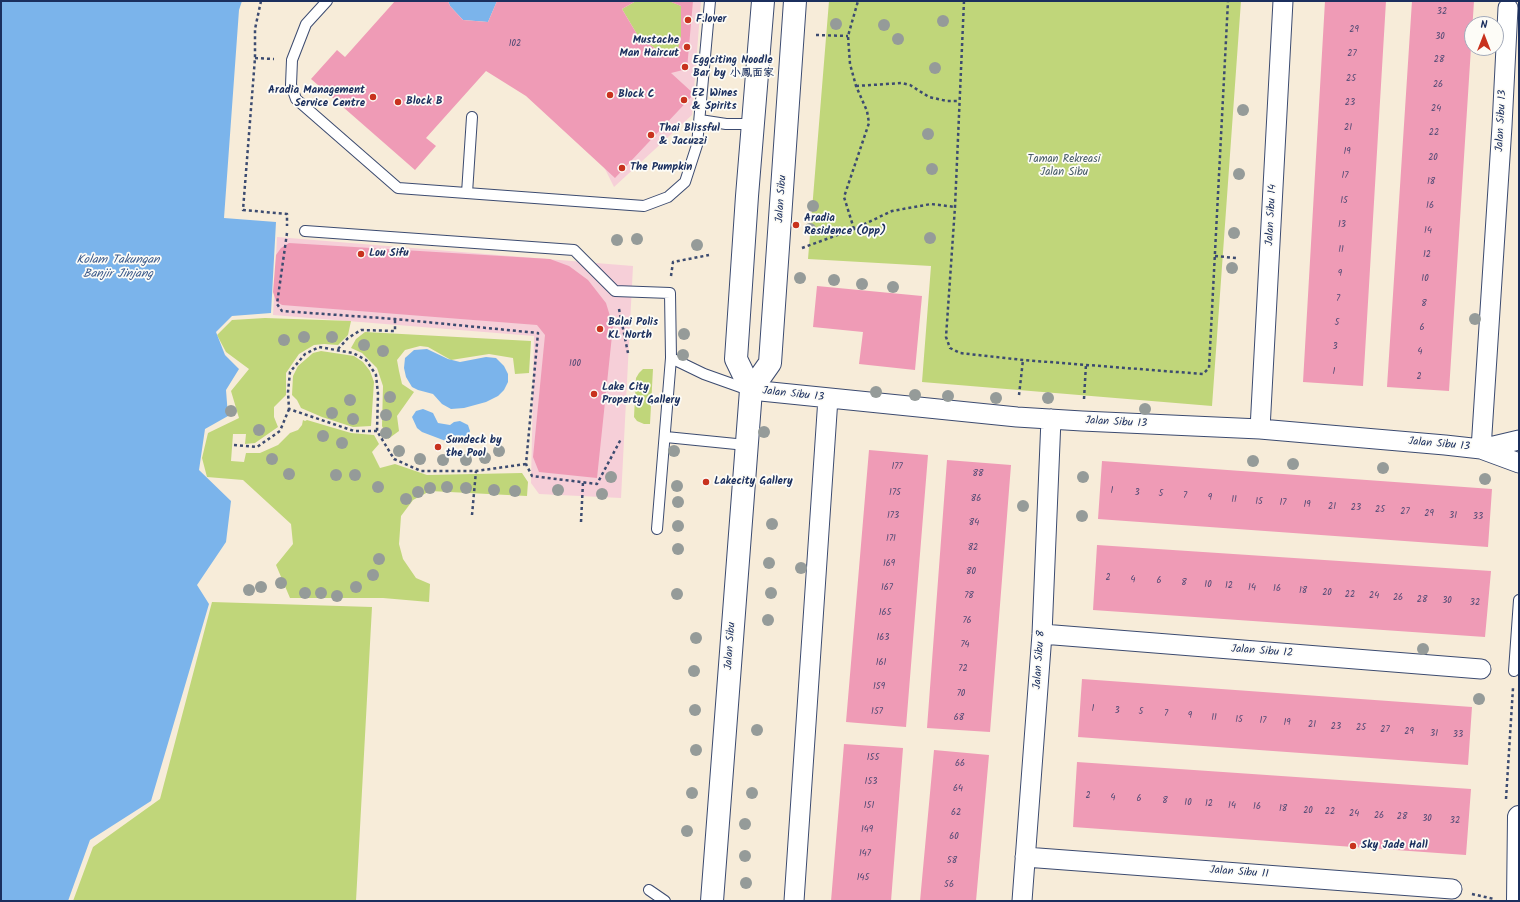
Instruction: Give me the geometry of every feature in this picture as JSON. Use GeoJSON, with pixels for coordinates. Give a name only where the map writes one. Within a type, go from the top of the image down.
{"type":"FeatureCollection","features":[{"type":"Feature","properties":{"kind":"main road"},"geometry":{"type":"LineString","coordinates":[[751,390],[736,359],[753,124],[764,1]]}},
{"type":"Feature","properties":{"kind":"main road","name":"Jalan Sibu"},"geometry":{"type":"LineString","coordinates":[[712,901],[751,390],[770,363],[795,1]]}},
{"type":"Feature","properties":{"kind":"main road"},"geometry":{"type":"LineString","coordinates":[[1512,811],[1518,901]]}},
{"type":"Feature","properties":{"kind":"street","name":"Jalan Sibu 14"},"geometry":{"type":"LineString","coordinates":[[1260,429],[1283,1]]}},
{"type":"Feature","properties":{"kind":"street","name":"Jalan Sibu 13"},"geometry":{"type":"LineString","coordinates":[[1481,449],[1502,126],[1508,8]]}},
{"type":"Feature","properties":{"kind":"street","name":"Jalan Sibu 13"},"geometry":{"type":"LineString","coordinates":[[751,390],[1017,417],[1260,429],[1481,449],[1519,463]]}},
{"type":"Feature","properties":{"kind":"street"},"geometry":{"type":"LineString","coordinates":[[794,901],[828,398]]}},
{"type":"Feature","properties":{"kind":"street","name":"Jalan Sibu 8"},"geometry":{"type":"LineString","coordinates":[[1022,901],[1042,634],[1050,419]]}},
{"type":"Feature","properties":{"kind":"street","name":"Jalan Sibu 13"},"geometry":{"type":"LineString","coordinates":[[1481,449],[1519,440]]}},
{"type":"Feature","properties":{"kind":"street","name":"Jalan Sibu 12"},"geometry":{"type":"LineString","coordinates":[[1042,634],[1481,669]]}},
{"type":"Feature","properties":{"kind":"street","name":"Jalan Sibu 11"},"geometry":{"type":"LineString","coordinates":[[1025,857],[1452,889]]}},
{"type":"Feature","properties":{"kind":"lane"},"geometry":{"type":"LineString","coordinates":[[327,1],[306,24],[292,60],[290,85],[296,99],[398,188],[644,206],[668,197],[686,182],[697,145],[710,1]]}},
{"type":"Feature","properties":{"kind":"lane"},"geometry":{"type":"LineString","coordinates":[[467,193],[472,118]]}},
{"type":"Feature","properties":{"kind":"lane"},"geometry":{"type":"LineString","coordinates":[[700,120],[726,124],[753,124]]}},
{"type":"Feature","properties":{"kind":"lane"},"geometry":{"type":"LineString","coordinates":[[305,231],[574,250],[615,291],[670,293],[671,358],[666,437],[657,529]]}},
{"type":"Feature","properties":{"kind":"lane"},"geometry":{"type":"LineString","coordinates":[[671,358],[704,374],[751,390]]}},
{"type":"Feature","properties":{"kind":"lane"},"geometry":{"type":"LineString","coordinates":[[666,437],[746,445]]}},
{"type":"Feature","properties":{"kind":"lane"},"geometry":{"type":"LineString","coordinates":[[1514,671],[1519,600]]}},
{"type":"Feature","properties":{"kind":"lane"},"geometry":{"type":"LineString","coordinates":[[649,890],[665,901]]}},
{"type":"Feature","properties":{"kind":"path"},"geometry":{"type":"LineString","coordinates":[[261,1],[255,29],[255,58],[242,210],[287,214],[287,229],[277,304],[282,310],[538,333],[526,464],[532,476],[597,484],[621,439]]}},
{"type":"Feature","properties":{"kind":"path"},"geometry":{"type":"LineString","coordinates":[[854,229],[844,197],[869,123],[867,112],[856,86],[850,64],[848,36],[858,1]]}},
{"type":"Feature","properties":{"kind":"path"},"geometry":{"type":"LineString","coordinates":[[964,1],[955,207],[946,337],[950,348],[960,353],[1023,360],[1203,374],[1209,368],[1228,1]]}},
{"type":"Feature","properties":{"kind":"path"},"geometry":{"type":"LineString","coordinates":[[816,35],[848,36]]}},
{"type":"Feature","properties":{"kind":"path"},"geometry":{"type":"LineString","coordinates":[[856,86],[902,83],[910,85],[929,97],[947,101],[959,101]]}},
{"type":"Feature","properties":{"kind":"path"},"geometry":{"type":"LineString","coordinates":[[800,249],[854,229],[892,211],[931,204],[955,207]]}},
{"type":"Feature","properties":{"kind":"path"},"geometry":{"type":"LineString","coordinates":[[670,293],[672,262],[709,255]]}},
{"type":"Feature","properties":{"kind":"path"},"geometry":{"type":"LineString","coordinates":[[1215,256],[1236,258]]}},
{"type":"Feature","properties":{"kind":"path"},"geometry":{"type":"LineString","coordinates":[[615,291],[628,354]]}},
{"type":"Feature","properties":{"kind":"path"},"geometry":{"type":"LineString","coordinates":[[338,350],[348,338],[361,330],[395,331],[395,319]]}},
{"type":"Feature","properties":{"kind":"path"},"geometry":{"type":"LineString","coordinates":[[234,445],[257,447],[280,431],[289,409],[288,392],[290,372],[305,354],[319,347],[353,353],[366,360],[376,375],[378,394],[377,431],[394,459],[421,471],[476,471],[526,464]]}},
{"type":"Feature","properties":{"kind":"path"},"geometry":{"type":"LineString","coordinates":[[1017,417],[1023,360]]}},
{"type":"Feature","properties":{"kind":"path"},"geometry":{"type":"LineString","coordinates":[[1082,421],[1086,364]]}},
{"type":"Feature","properties":{"kind":"path"},"geometry":{"type":"LineString","coordinates":[[289,409],[354,430],[377,431]]}},
{"type":"Feature","properties":{"kind":"path"},"geometry":{"type":"LineString","coordinates":[[472,515],[476,471]]}},
{"type":"Feature","properties":{"kind":"path"},"geometry":{"type":"LineString","coordinates":[[581,522],[583,482]]}},
{"type":"Feature","properties":{"kind":"path"},"geometry":{"type":"LineString","coordinates":[[1512,811],[1514,671]]}},
{"type":"Feature","properties":{"kind":"path"},"geometry":{"type":"LineString","coordinates":[[1452,889],[1499,900]]}},
{"type":"Feature","properties":{"kind":"shaded area"},"geometry":{"type":"Polygon","coordinates":[[[662,1],[701,1],[692,115],[614,187],[599,157],[655,100],[662,1]]]}},
{"type":"Feature","properties":{"kind":"shaded area"},"geometry":{"type":"Polygon","coordinates":[[[277,237],[633,266],[621,498],[539,494],[531,483],[534,336],[273,315],[277,237]]]}},
{"type":"Feature","properties":{"kind":"green space"},"geometry":{"type":"Polygon","coordinates":[[[636,1],[669,1],[681,6],[681,36],[677,54],[660,52],[638,36],[622,9],[636,1]]]}},
{"type":"Feature","properties":{"kind":"green space","name":"Taman Rekreasi Jalan Sibu"},"geometry":{"type":"Polygon","coordinates":[[[829,1],[1241,1],[1212,406],[922,382],[931,266],[808,259],[829,1]]]}},
{"type":"Feature","properties":{"kind":"green space"},"geometry":{"type":"Polygon","coordinates":[[[265,318],[351,321],[348,335],[338,345],[314,345],[299,354],[286,373],[286,395],[274,407],[274,417],[278,427],[255,443],[245,444],[246,434],[233,434],[231,461],[244,462],[246,453],[260,453],[278,445],[290,433],[298,430],[302,425],[303,420],[307,420],[351,433],[374,435],[379,444],[372,452],[380,468],[395,464],[427,475],[522,473],[528,482],[527,496],[430,491],[413,500],[401,516],[399,544],[403,559],[416,578],[430,584],[429,602],[383,598],[290,598],[276,565],[293,544],[291,524],[243,480],[207,477],[202,458],[208,433],[239,418],[231,391],[249,369],[226,352],[217,335],[232,320],[265,318]]]}},
{"type":"Feature","properties":{"kind":"green space"},"geometry":{"type":"Polygon","coordinates":[[[365,332],[531,341],[529,373],[515,374],[513,358],[489,354],[451,360],[428,347],[420,346],[405,350],[397,360],[399,371],[402,384],[414,392],[397,416],[399,431],[388,439],[382,426],[383,386],[377,368],[362,353],[351,348],[356,339],[365,332]]]}},
{"type":"Feature","properties":{"kind":"green space"},"geometry":{"type":"Polygon","coordinates":[[[321,351],[354,356],[363,362],[370,371],[374,382],[371,426],[353,427],[322,417],[301,408],[297,400],[292,395],[293,376],[298,366],[313,353],[321,351]]]}},
{"type":"Feature","properties":{"kind":"green space"},"geometry":{"type":"Polygon","coordinates":[[[643,369],[653,369],[650,424],[644,424],[637,421],[634,417],[636,378],[643,369]]]}},
{"type":"Feature","properties":{"kind":"green space"},"geometry":{"type":"Polygon","coordinates":[[[212,602],[372,607],[356,901],[73,901],[93,847],[160,799],[212,602]]]}},
{"type":"Feature","properties":{"kind":"water","name":"Kolam Takungan Banjir Jinjang"},"geometry":{"type":"Polygon","coordinates":[[[1,1],[242,1],[239,10],[224,218],[276,222],[271,313],[232,316],[216,332],[225,355],[239,369],[226,390],[228,416],[205,429],[199,470],[231,501],[226,542],[197,585],[209,604],[151,801],[90,840],[68,901],[1,901],[1,1]]]}},
{"type":"Feature","properties":{"kind":"water"},"geometry":{"type":"Polygon","coordinates":[[[448,1],[497,1],[488,22],[463,20],[450,6],[448,1]]]}},
{"type":"Feature","properties":{"kind":"water"},"geometry":{"type":"Polygon","coordinates":[[[427,349],[448,359],[460,362],[486,357],[496,358],[504,366],[508,374],[508,382],[504,390],[498,396],[486,402],[464,408],[451,409],[442,404],[433,394],[412,387],[406,377],[404,368],[405,358],[414,350],[427,349]]]}},
{"type":"Feature","properties":{"kind":"water"},"geometry":{"type":"Polygon","coordinates":[[[423,409],[433,413],[438,423],[450,425],[454,422],[460,421],[468,425],[470,431],[468,436],[464,439],[451,443],[422,432],[417,428],[412,417],[416,411],[423,409]]]}},
{"type":"Feature","properties":{"kind":"building"},"geometry":{"type":"Polygon","coordinates":[[[395,1],[448,1],[450,6],[463,20],[488,22],[497,1],[636,1],[622,9],[638,36],[660,52],[677,54],[681,36],[681,6],[669,1],[693,1],[687,69],[671,73],[694,94],[615,178],[526,96],[486,71],[426,138],[436,146],[415,170],[311,79],[337,50],[345,57],[395,1]]]}},
{"type":"Feature","properties":{"kind":"building"},"geometry":{"type":"Polygon","coordinates":[[[1325,1],[1386,1],[1363,386],[1303,382],[1325,1]]]}},
{"type":"Feature","properties":{"kind":"building"},"geometry":{"type":"Polygon","coordinates":[[[1412,1],[1474,1],[1473,16],[1464,16],[1464,56],[1470,56],[1449,391],[1387,387],[1412,1]]]}},
{"type":"Feature","properties":{"kind":"building"},"geometry":{"type":"Polygon","coordinates":[[[289,243],[550,259],[569,266],[588,280],[606,303],[613,326],[597,478],[539,472],[533,457],[545,335],[537,325],[282,305],[276,301],[273,292],[276,255],[281,248],[289,243]]]}},
{"type":"Feature","properties":{"kind":"building"},"geometry":{"type":"Polygon","coordinates":[[[817,286],[922,296],[915,370],[859,364],[863,332],[813,327],[817,286]]]}},
{"type":"Feature","properties":{"kind":"building"},"geometry":{"type":"Polygon","coordinates":[[[869,450],[928,455],[906,727],[846,722],[869,450]]]}},
{"type":"Feature","properties":{"kind":"building"},"geometry":{"type":"Polygon","coordinates":[[[947,460],[1011,465],[990,732],[927,728],[947,460]]]}},
{"type":"Feature","properties":{"kind":"building"},"geometry":{"type":"Polygon","coordinates":[[[1102,461],[1492,489],[1488,547],[1098,519],[1102,461]]]}},
{"type":"Feature","properties":{"kind":"building"},"geometry":{"type":"Polygon","coordinates":[[[1097,545],[1491,571],[1485,637],[1093,610],[1097,545]]]}},
{"type":"Feature","properties":{"kind":"building"},"geometry":{"type":"Polygon","coordinates":[[[1082,679],[1472,707],[1468,765],[1078,737],[1082,679]]]}},
{"type":"Feature","properties":{"kind":"building"},"geometry":{"type":"Polygon","coordinates":[[[844,744],[903,748],[891,901],[831,901],[844,744]]]}},
{"type":"Feature","properties":{"kind":"building"},"geometry":{"type":"Polygon","coordinates":[[[934,750],[989,755],[976,901],[920,901],[934,750]]]}},
{"type":"Feature","properties":{"kind":"building"},"geometry":{"type":"Polygon","coordinates":[[[1077,762],[1471,789],[1466,855],[1073,827],[1077,762]]]}},
{"type":"Feature","properties":{"kind":"place","name":"F.lover"},"geometry":{"type":"Point","coordinates":[688,20]}},
{"type":"Feature","properties":{"kind":"place","name":"Mustache Man Haircut"},"geometry":{"type":"Point","coordinates":[687,47]}},
{"type":"Feature","properties":{"kind":"place","name":"Eggciting Noodle Bar by 小鳳面家"},"geometry":{"type":"Point","coordinates":[685,67]}},
{"type":"Feature","properties":{"kind":"place","name":"Block C"},"geometry":{"type":"Point","coordinates":[610,95]}},
{"type":"Feature","properties":{"kind":"place","name":"Aradia Management Service Centre"},"geometry":{"type":"Point","coordinates":[373,97]}},
{"type":"Feature","properties":{"kind":"place","name":"EZ Wines & Spirits"},"geometry":{"type":"Point","coordinates":[684,100]}},
{"type":"Feature","properties":{"kind":"place","name":"Block B"},"geometry":{"type":"Point","coordinates":[398,102]}},
{"type":"Feature","properties":{"kind":"place","name":"Thai Blissful & Jacuzzi"},"geometry":{"type":"Point","coordinates":[651,135]}},
{"type":"Feature","properties":{"kind":"place","name":"The Pumpkin"},"geometry":{"type":"Point","coordinates":[622,168]}},
{"type":"Feature","properties":{"kind":"place","name":"Aradia Residence (Opp)"},"geometry":{"type":"Point","coordinates":[796,225]}},
{"type":"Feature","properties":{"kind":"place","name":"Lou Sifu"},"geometry":{"type":"Point","coordinates":[361,254]}},
{"type":"Feature","properties":{"kind":"place","name":"Balai Polis KL North"},"geometry":{"type":"Point","coordinates":[600,329]}},
{"type":"Feature","properties":{"kind":"place","name":"Lake City Property Gallery"},"geometry":{"type":"Point","coordinates":[594,394]}},
{"type":"Feature","properties":{"kind":"place","name":"Sundeck by the Pool"},"geometry":{"type":"Point","coordinates":[438,447]}},
{"type":"Feature","properties":{"kind":"place","name":"Lakecity Gallery"},"geometry":{"type":"Point","coordinates":[706,482]}},
{"type":"Feature","properties":{"kind":"place","name":"Sky Jade Hall"},"geometry":{"type":"Point","coordinates":[1353,846]}}]}
